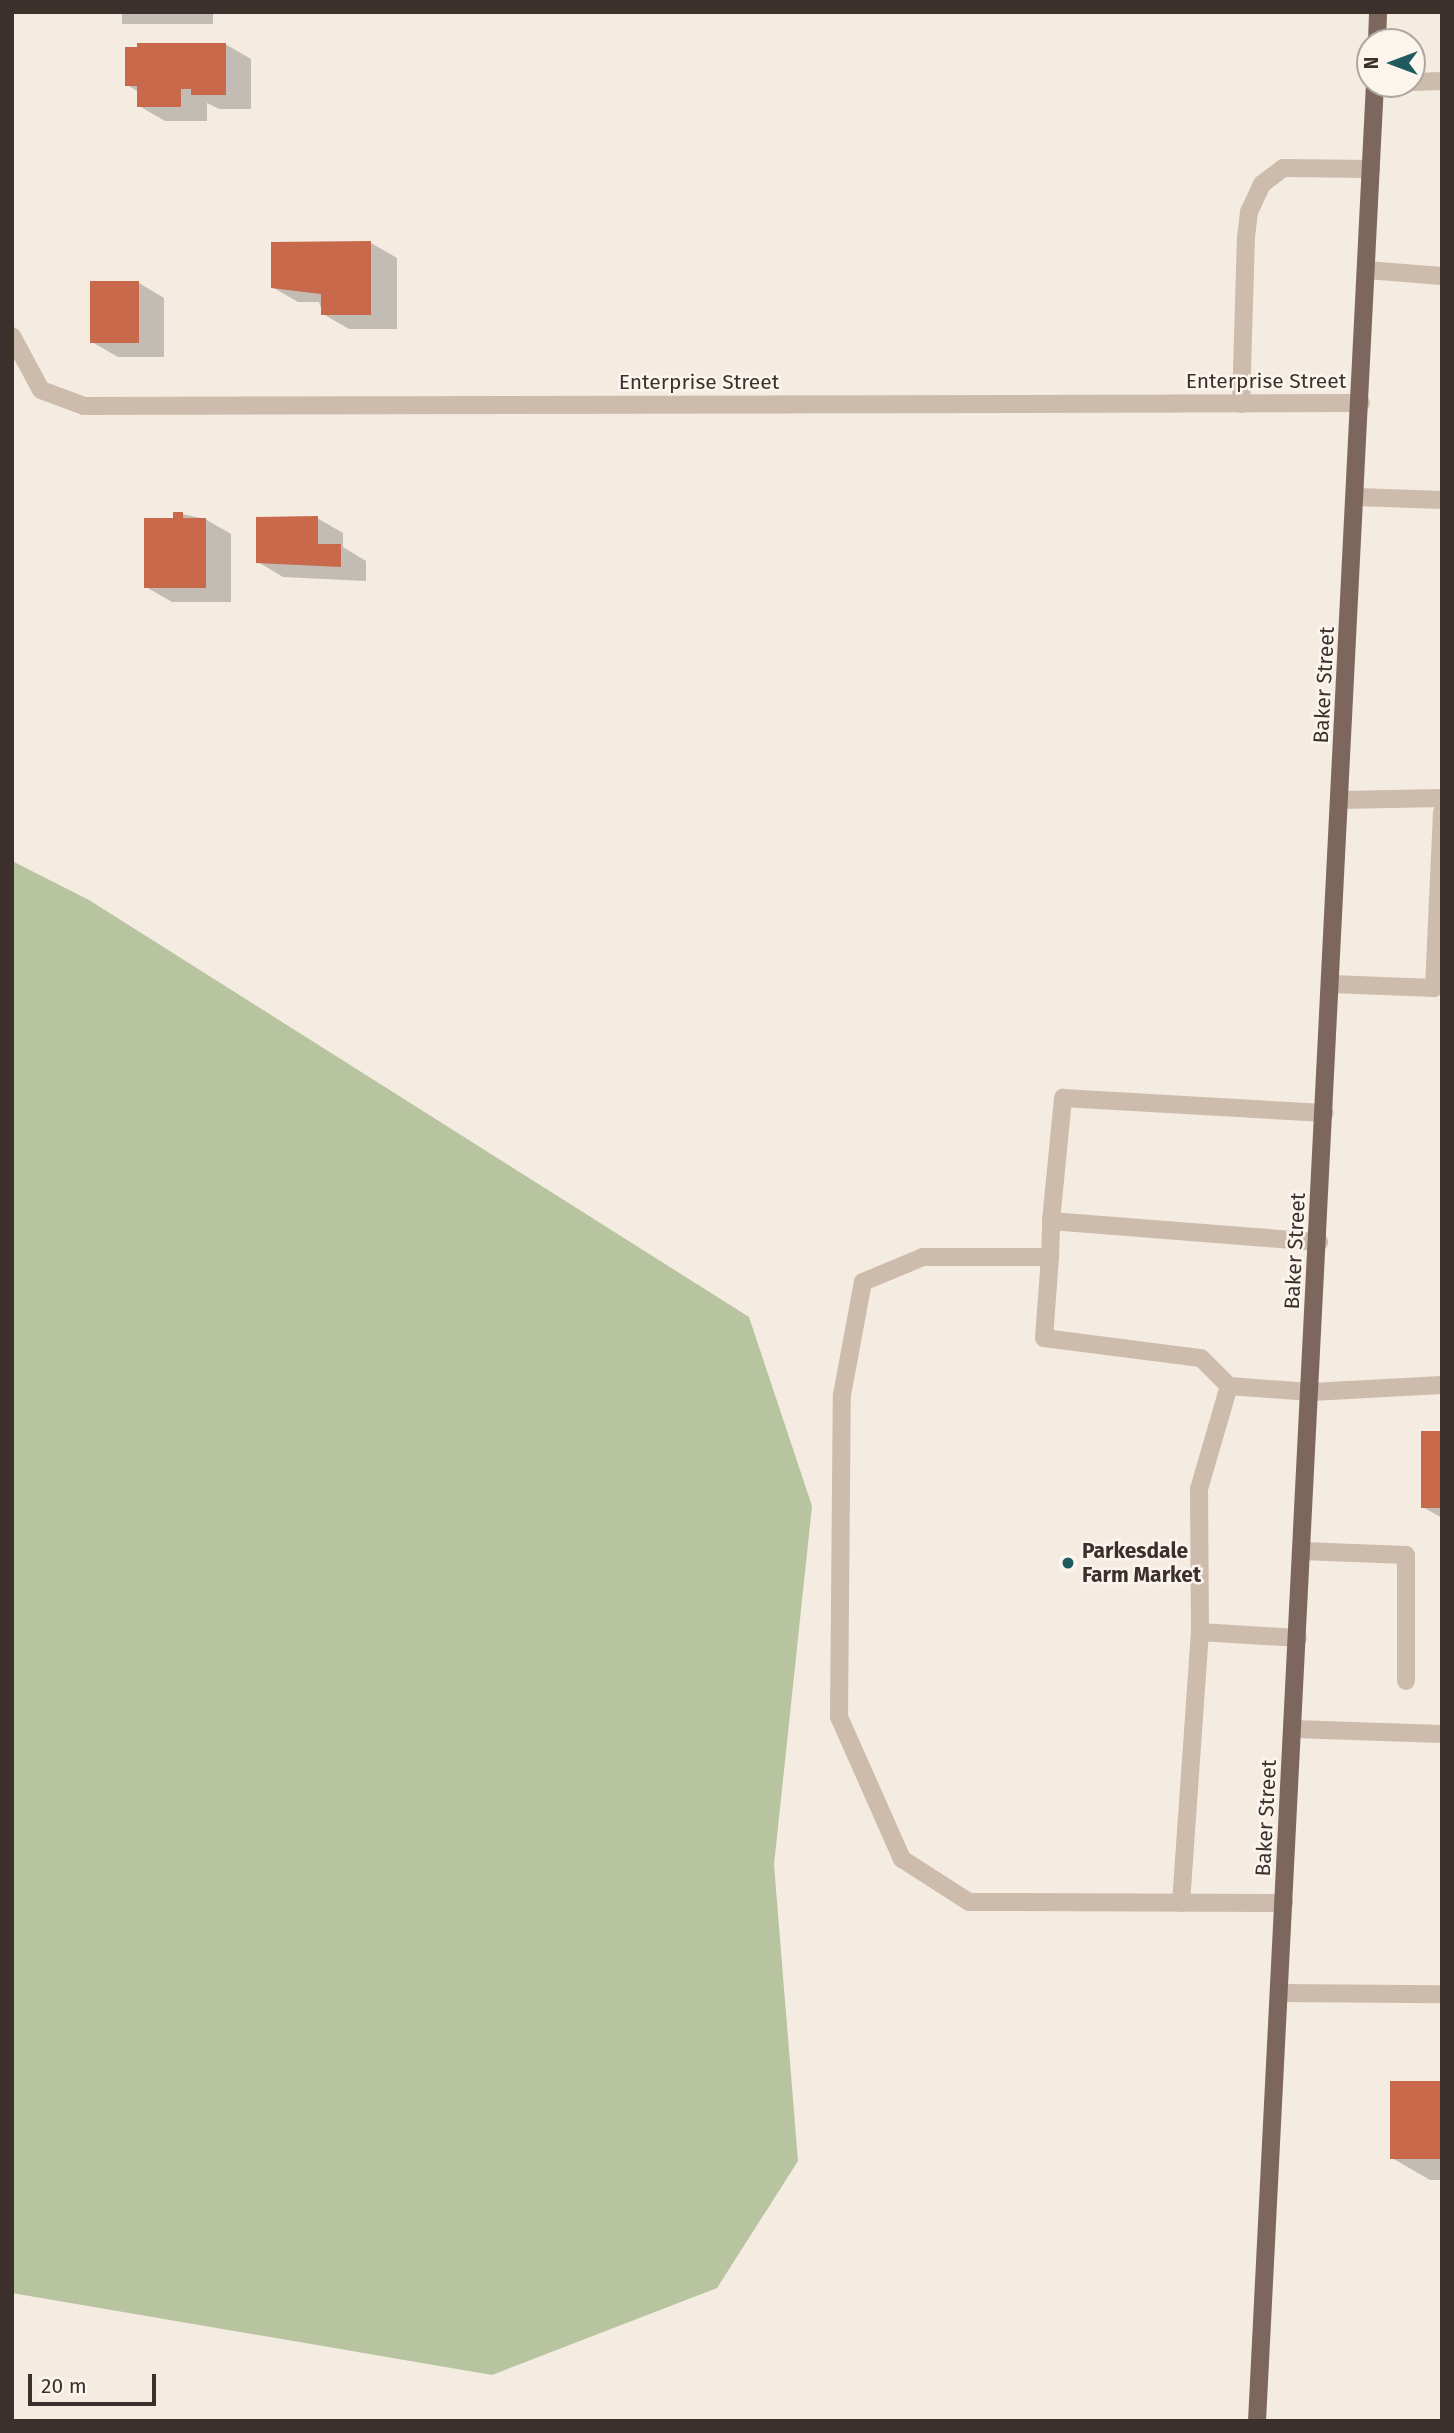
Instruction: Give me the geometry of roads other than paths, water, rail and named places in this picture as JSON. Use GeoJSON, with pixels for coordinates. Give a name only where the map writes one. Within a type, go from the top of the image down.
{"type":"FeatureCollection","features":[{"type":"Feature","properties":{"kind":"main road","name":"Baker Street"},"geometry":{"type":"LineString","coordinates":[[1258,2421],[1357,497],[1374,98]]}},
{"type":"Feature","properties":{"kind":"street"},"geometry":{"type":"LineString","coordinates":[[1241,404],[1246,237],[1249,212],[1262,184],[1283,168],[1371,169]]}},
{"type":"Feature","properties":{"kind":"street"},"geometry":{"type":"LineString","coordinates":[[1367,271],[1442,276]]}},
{"type":"Feature","properties":{"kind":"street","name":"Enterprise Street"},"geometry":{"type":"LineString","coordinates":[[12,336],[41,390],[84,406],[1361,403]]}},
{"type":"Feature","properties":{"kind":"street"},"geometry":{"type":"LineString","coordinates":[[1357,497],[1442,500]]}},
{"type":"Feature","properties":{"kind":"street"},"geometry":{"type":"LineString","coordinates":[[1341,800],[1442,798]]}},
{"type":"Feature","properties":{"kind":"street"},"geometry":{"type":"LineString","coordinates":[[1332,984],[1434,988],[1442,812]]}},
{"type":"Feature","properties":{"kind":"street"},"geometry":{"type":"LineString","coordinates":[[1325,1113],[1063,1098],[1051,1221],[1044,1338],[1201,1358],[1228,1386],[1311,1392],[1442,1385]]}},
{"type":"Feature","properties":{"kind":"street"},"geometry":{"type":"LineString","coordinates":[[1051,1221],[1319,1242]]}},
{"type":"Feature","properties":{"kind":"street"},"geometry":{"type":"LineString","coordinates":[[1050,1257],[923,1257],[863,1282],[842,1395],[839,1717],[902,1859],[969,1902],[1284,1903]]}},
{"type":"Feature","properties":{"kind":"street"},"geometry":{"type":"LineString","coordinates":[[1181,1903],[1200,1632],[1199,1489],[1228,1386]]}},
{"type":"Feature","properties":{"kind":"street"},"geometry":{"type":"LineString","coordinates":[[1302,1551],[1406,1555],[1406,1681]]}},
{"type":"Feature","properties":{"kind":"street"},"geometry":{"type":"LineString","coordinates":[[1200,1632],[1298,1638]]}},
{"type":"Feature","properties":{"kind":"street"},"geometry":{"type":"LineString","coordinates":[[1293,1729],[1442,1734]]}},
{"type":"Feature","properties":{"kind":"street"},"geometry":{"type":"LineString","coordinates":[[1279,1993],[1442,1994]]}},
{"type":"Feature","properties":{"kind":"place","name":"Parkesdale Farm Market"},"geometry":{"type":"Point","coordinates":[1068,1563]}}]}
